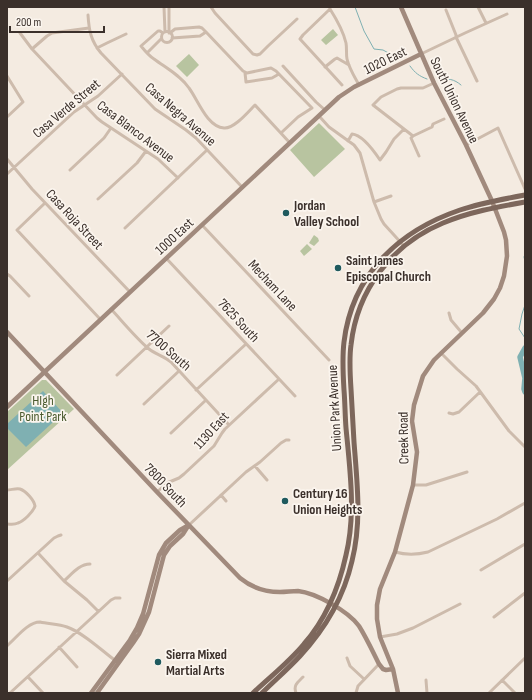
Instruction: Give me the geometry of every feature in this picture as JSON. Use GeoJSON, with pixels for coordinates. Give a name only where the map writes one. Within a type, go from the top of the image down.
{"type":"FeatureCollection","features":[{"type":"Feature","properties":{"kind":"main road","name":"Union Park Avenue"},"geometry":{"type":"LineString","coordinates":[[253,693],[304,644],[317,626],[330,603],[345,562],[349,543],[352,498],[343,351],[345,334],[352,310],[362,286],[387,253],[421,226],[443,216],[476,205],[525,195]]}},
{"type":"Feature","properties":{"kind":"main road","name":"Union Park Avenue"},"geometry":{"type":"LineString","coordinates":[[262,693],[296,660],[321,631],[336,607],[352,562],[358,522],[358,499],[350,352],[352,334],[358,311],[370,286],[386,264],[404,246],[423,233],[471,214],[525,202]]}},
{"type":"Feature","properties":{"kind":"main road"},"geometry":{"type":"LineString","coordinates":[[296,660],[304,648],[304,644]]}},
{"type":"Feature","properties":{"kind":"street"},"geometry":{"type":"LineString","coordinates":[[147,53],[161,39],[164,32],[164,7]]}},
{"type":"Feature","properties":{"kind":"street"},"geometry":{"type":"LineString","coordinates":[[169,7],[170,33],[172,38]]}},
{"type":"Feature","properties":{"kind":"street"},"geometry":{"type":"LineString","coordinates":[[211,7],[253,54],[258,55],[297,19]]}},
{"type":"Feature","properties":{"kind":"street","name":"South Union Avenue"},"geometry":{"type":"LineString","coordinates":[[401,7],[434,83],[466,145],[495,208]]}},
{"type":"Feature","properties":{"kind":"street"},"geometry":{"type":"LineString","coordinates":[[478,7],[486,23]]}},
{"type":"Feature","properties":{"kind":"street"},"geometry":{"type":"LineString","coordinates":[[342,85],[300,39],[330,8],[337,19],[344,36],[346,57],[358,85]]}},
{"type":"Feature","properties":{"kind":"street"},"geometry":{"type":"LineString","coordinates":[[446,10],[456,37],[477,81]]}},
{"type":"Feature","properties":{"kind":"street"},"geometry":{"type":"LineString","coordinates":[[421,54],[507,14]]}},
{"type":"Feature","properties":{"kind":"street","name":"Casa Negra Avenue"},"geometry":{"type":"LineString","coordinates":[[88,15],[91,38],[97,48],[155,109],[196,138],[242,188]]}},
{"type":"Feature","properties":{"kind":"street"},"geometry":{"type":"LineString","coordinates":[[281,133],[298,117],[312,108],[274,69],[271,68],[243,72],[206,32],[199,27],[175,29],[170,33],[158,31],[141,46],[152,58],[171,70],[185,82],[190,88],[204,114],[215,124],[223,129],[229,128],[255,105],[290,143]]}},
{"type":"Feature","properties":{"kind":"street"},"geometry":{"type":"LineString","coordinates":[[32,49],[52,33],[89,28]]}},
{"type":"Feature","properties":{"kind":"street"},"geometry":{"type":"LineString","coordinates":[[161,39],[168,43],[172,40],[172,38],[200,36],[206,32]]}},
{"type":"Feature","properties":{"kind":"street","name":"Casa Blanco Avenue"},"geometry":{"type":"LineString","coordinates":[[20,33],[32,49],[97,118],[162,162],[178,178]]}},
{"type":"Feature","properties":{"kind":"street"},"geometry":{"type":"LineString","coordinates":[[97,48],[126,34]]}},
{"type":"Feature","properties":{"kind":"street","name":"1020 East"},"geometry":{"type":"LineString","coordinates":[[358,85],[421,54]]}},
{"type":"Feature","properties":{"kind":"street"},"geometry":{"type":"LineString","coordinates":[[325,67],[337,58],[349,65]]}},
{"type":"Feature","properties":{"kind":"street"},"geometry":{"type":"LineString","coordinates":[[283,66],[325,110]]}},
{"type":"Feature","properties":{"kind":"street"},"geometry":{"type":"LineString","coordinates":[[245,72],[246,82],[272,78],[279,74]]}},
{"type":"Feature","properties":{"kind":"street","name":"Casa Verde Street"},"geometry":{"type":"LineString","coordinates":[[7,174],[74,112],[98,96],[122,74]]}},
{"type":"Feature","properties":{"kind":"street"},"geometry":{"type":"LineString","coordinates":[[7,76],[23,102],[7,117]]}},
{"type":"Feature","properties":{"kind":"street"},"geometry":{"type":"LineString","coordinates":[[413,136],[373,105],[381,97],[397,89],[423,88],[434,83]]}},
{"type":"Feature","properties":{"kind":"street","name":"1000 East"},"geometry":{"type":"LineString","coordinates":[[8,405],[318,116],[343,94],[358,85]]}},
{"type":"Feature","properties":{"kind":"street"},"geometry":{"type":"LineString","coordinates":[[318,116],[329,127],[358,149],[380,218],[404,246]]}},
{"type":"Feature","properties":{"kind":"street"},"geometry":{"type":"LineString","coordinates":[[413,136],[432,127],[433,124],[444,119]]}},
{"type":"Feature","properties":{"kind":"street"},"geometry":{"type":"LineString","coordinates":[[70,170],[104,138],[111,128]]}},
{"type":"Feature","properties":{"kind":"street"},"geometry":{"type":"LineString","coordinates":[[466,145],[498,128],[525,189]]}},
{"type":"Feature","properties":{"kind":"street"},"geometry":{"type":"LineString","coordinates":[[348,141],[352,134],[356,135],[361,138],[380,160],[394,139],[404,129]]}},
{"type":"Feature","properties":{"kind":"street"},"geometry":{"type":"LineString","coordinates":[[413,136],[411,138],[419,156]]}},
{"type":"Feature","properties":{"kind":"street"},"geometry":{"type":"LineString","coordinates":[[125,228],[207,150]]}},
{"type":"Feature","properties":{"kind":"street"},"geometry":{"type":"LineString","coordinates":[[98,199],[137,163],[146,151]]}},
{"type":"Feature","properties":{"kind":"street","name":"Casa Roja Street"},"geometry":{"type":"LineString","coordinates":[[7,159],[32,189],[130,292]]}},
{"type":"Feature","properties":{"kind":"street"},"geometry":{"type":"LineString","coordinates":[[374,202],[391,196]]}},
{"type":"Feature","properties":{"kind":"street"},"geometry":{"type":"LineString","coordinates":[[45,203],[17,230],[100,319]]}},
{"type":"Feature","properties":{"kind":"street","name":"Creek Road"},"geometry":{"type":"LineString","coordinates":[[398,693],[393,669],[380,637],[377,619],[377,605],[380,589],[395,552],[414,485],[417,452],[412,421],[414,405],[426,372],[434,360],[483,313],[490,305],[500,288],[504,276],[507,256],[506,240],[495,208]]}},
{"type":"Feature","properties":{"kind":"street","name":"Mecham Lane"},"geometry":{"type":"LineString","coordinates":[[202,225],[329,360]]}},
{"type":"Feature","properties":{"kind":"street","name":"7625 South"},"geometry":{"type":"LineString","coordinates":[[166,258],[295,396]]}},
{"type":"Feature","properties":{"kind":"street"},"geometry":{"type":"LineString","coordinates":[[7,274],[29,296]]}},
{"type":"Feature","properties":{"kind":"street","name":"7700 South"},"geometry":{"type":"LineString","coordinates":[[111,309],[147,347],[167,359],[229,425]]}},
{"type":"Feature","properties":{"kind":"street"},"geometry":{"type":"LineString","coordinates":[[449,313],[451,320],[462,333]]}},
{"type":"Feature","properties":{"kind":"street"},"geometry":{"type":"LineString","coordinates":[[117,375],[169,326]]}},
{"type":"Feature","properties":{"kind":"street","name":"7800 South"},"geometry":{"type":"LineString","coordinates":[[7,332],[237,575],[248,583],[261,589],[269,591],[298,591],[315,596],[330,603],[350,616],[359,627],[379,664]]}},
{"type":"Feature","properties":{"kind":"street"},"geometry":{"type":"LineString","coordinates":[[7,340],[11,336]]}},
{"type":"Feature","properties":{"kind":"street"},"geometry":{"type":"LineString","coordinates":[[196,390],[246,344]]}},
{"type":"Feature","properties":{"kind":"street"},"geometry":{"type":"LineString","coordinates":[[442,353],[471,381],[509,431],[525,447]]}},
{"type":"Feature","properties":{"kind":"street"},"geometry":{"type":"LineString","coordinates":[[144,404],[179,371]]}},
{"type":"Feature","properties":{"kind":"street","name":"1130 East"},"geometry":{"type":"LineString","coordinates":[[157,492],[167,483],[184,474],[214,446],[229,425],[279,379]]}},
{"type":"Feature","properties":{"kind":"street"},"geometry":{"type":"LineString","coordinates":[[449,413],[453,414],[459,412],[480,392]]}},
{"type":"Feature","properties":{"kind":"street"},"geometry":{"type":"LineString","coordinates":[[171,432],[206,400]]}},
{"type":"Feature","properties":{"kind":"street"},"geometry":{"type":"LineString","coordinates":[[97,693],[130,640],[143,614],[159,555],[166,542],[180,530],[189,525],[240,477],[281,443],[289,440]]}},
{"type":"Feature","properties":{"kind":"street"},"geometry":{"type":"LineString","coordinates":[[255,466],[267,480]]}},
{"type":"Feature","properties":{"kind":"street"},"geometry":{"type":"LineString","coordinates":[[414,485],[426,485],[466,472]]}},
{"type":"Feature","properties":{"kind":"street"},"geometry":{"type":"LineString","coordinates":[[7,490],[18,489],[23,491],[33,500],[35,506],[33,510],[19,523],[7,524]]}},
{"type":"Feature","properties":{"kind":"street"},"geometry":{"type":"LineString","coordinates":[[221,495],[226,501]]}},
{"type":"Feature","properties":{"kind":"street"},"geometry":{"type":"LineString","coordinates":[[395,552],[413,555],[428,552],[497,519],[525,503]]}},
{"type":"Feature","properties":{"kind":"street"},"geometry":{"type":"LineString","coordinates":[[7,581],[54,538],[61,535]]}},
{"type":"Feature","properties":{"kind":"street"},"geometry":{"type":"LineString","coordinates":[[481,570],[525,544]]}},
{"type":"Feature","properties":{"kind":"street"},"geometry":{"type":"LineString","coordinates":[[38,553],[64,581],[98,611]]}},
{"type":"Feature","properties":{"kind":"street"},"geometry":{"type":"LineString","coordinates":[[64,581],[81,566],[90,564]]}},
{"type":"Feature","properties":{"kind":"street"},"geometry":{"type":"LineString","coordinates":[[494,617],[525,593]]}},
{"type":"Feature","properties":{"kind":"street"},"geometry":{"type":"LineString","coordinates":[[10,693],[98,611],[111,600],[120,598]]}},
{"type":"Feature","properties":{"kind":"street"},"geometry":{"type":"LineString","coordinates":[[380,637],[397,634],[413,628],[460,604]]}},
{"type":"Feature","properties":{"kind":"street"},"geometry":{"type":"LineString","coordinates":[[7,646],[27,627],[37,622],[65,627],[76,632],[117,662]]}},
{"type":"Feature","properties":{"kind":"street"},"geometry":{"type":"LineString","coordinates":[[59,647],[77,667]]}},
{"type":"Feature","properties":{"kind":"street"},"geometry":{"type":"LineString","coordinates":[[347,658],[350,666],[364,679]]}},
{"type":"Feature","properties":{"kind":"street"},"geometry":{"type":"LineString","coordinates":[[489,693],[525,658]]}},
{"type":"Feature","properties":{"kind":"street"},"geometry":{"type":"LineString","coordinates":[[91,693],[117,662]]}},
{"type":"Feature","properties":{"kind":"street"},"geometry":{"type":"LineString","coordinates":[[356,693],[358,686],[379,664],[383,669],[393,669]]}},
{"type":"Feature","properties":{"kind":"street"},"geometry":{"type":"LineString","coordinates":[[28,677],[43,693]]}},
{"type":"Feature","properties":{"kind":"street"},"geometry":{"type":"LineString","coordinates":[[296,693],[296,685],[303,677]]}},
{"type":"Feature","properties":{"kind":"street"},"geometry":{"type":"LineString","coordinates":[[426,680],[427,693]]}},
{"type":"Feature","properties":{"kind":"street"},"geometry":{"type":"LineString","coordinates":[[502,680],[515,693]]}},
{"type":"Feature","properties":{"kind":"green space"},"geometry":{"type":"Polygon","coordinates":[[[333,29],[338,35],[326,45],[321,40],[333,29]]]}},
{"type":"Feature","properties":{"kind":"green space"},"geometry":{"type":"Polygon","coordinates":[[[189,54],[199,65],[187,77],[176,66],[189,54]]]}},
{"type":"Feature","properties":{"kind":"green space"},"geometry":{"type":"Polygon","coordinates":[[[319,123],[345,149],[314,177],[290,150],[319,123]]]}},
{"type":"Feature","properties":{"kind":"green space"},"geometry":{"type":"Polygon","coordinates":[[[314,235],[319,241],[314,246],[309,243],[314,235]]]}},
{"type":"Feature","properties":{"kind":"green space"},"geometry":{"type":"Polygon","coordinates":[[[307,244],[312,249],[304,256],[300,251],[307,244]]]}},
{"type":"Feature","properties":{"kind":"green space","name":"HIgh Point Park"},"geometry":{"type":"Polygon","coordinates":[[[42,380],[46,380],[74,409],[7,470],[7,412],[42,380]]]}},
{"type":"Feature","properties":{"kind":"water"},"geometry":{"type":"Polygon","coordinates":[[[43,391],[63,413],[26,447],[7,428],[7,424],[43,391]]]}},
{"type":"Feature","properties":{"kind":"waterway"},"geometry":{"type":"LineString","coordinates":[[355,7],[364,31],[374,49],[383,50],[394,56],[404,56]]}},
{"type":"Feature","properties":{"kind":"waterway"},"geometry":{"type":"LineString","coordinates":[[410,66],[417,74],[427,79]]}},
{"type":"Feature","properties":{"kind":"waterway"},"geometry":{"type":"LineString","coordinates":[[439,80],[445,79],[456,81],[461,85]]}},
{"type":"Feature","properties":{"kind":"waterway"},"geometry":{"type":"LineString","coordinates":[[525,254],[525,261]]}},
{"type":"Feature","properties":{"kind":"waterway"},"geometry":{"type":"LineString","coordinates":[[525,305],[519,329],[525,338]]}},
{"type":"Feature","properties":{"kind":"waterway"},"geometry":{"type":"LineString","coordinates":[[525,348],[520,357],[525,378],[525,392]]}},
{"type":"Feature","properties":{"kind":"place","name":"Jordan Valley School"},"geometry":{"type":"Point","coordinates":[286,213]}},
{"type":"Feature","properties":{"kind":"place","name":"Saint James Episcopal Church"},"geometry":{"type":"Point","coordinates":[338,268]}},
{"type":"Feature","properties":{"kind":"place","name":"Century 16 Union Heights"},"geometry":{"type":"Point","coordinates":[285,501]}},
{"type":"Feature","properties":{"kind":"place","name":"Sierra Mixed Martial Arts"},"geometry":{"type":"Point","coordinates":[158,662]}}]}
